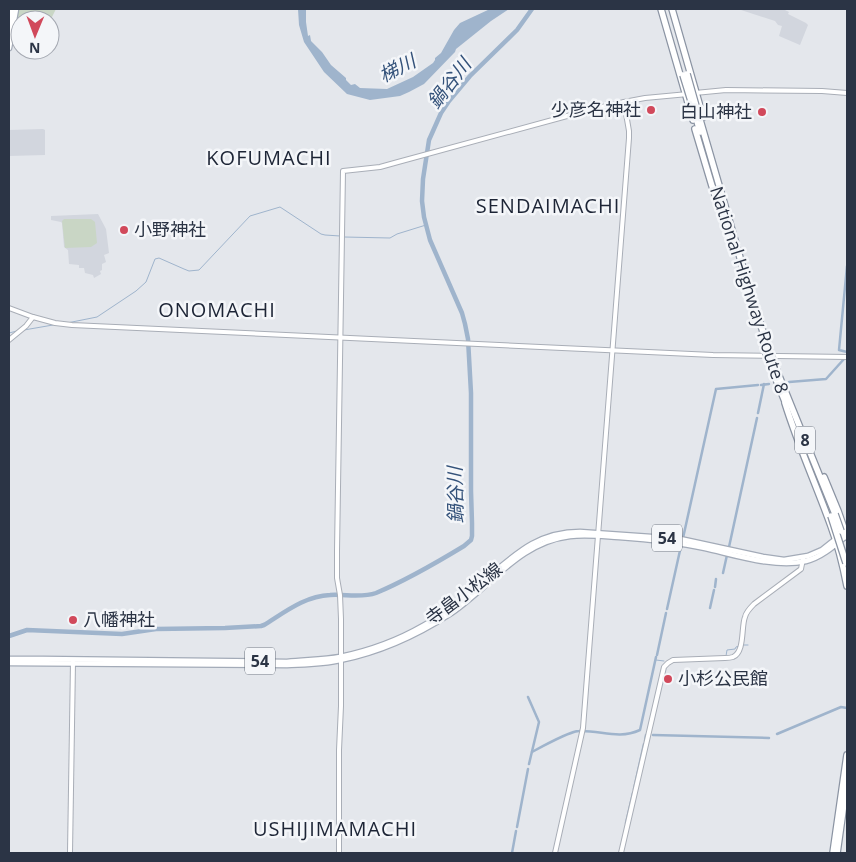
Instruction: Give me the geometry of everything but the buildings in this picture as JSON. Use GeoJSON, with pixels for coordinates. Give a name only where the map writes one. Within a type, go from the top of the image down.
{"type":"FeatureCollection","features":[{"type":"Feature","properties":{"kind":"highway","name":"National Highway Route 8"},"geometry":{"type":"LineString","coordinates":[[663,9],[669,14],[722,201],[732,224],[765,345]]}},
{"type":"Feature","properties":{"kind":"highway"},"geometry":{"type":"LineString","coordinates":[[669,14],[696,93],[720,177],[722,201]]}},
{"type":"Feature","properties":{"kind":"highway"},"geometry":{"type":"LineString","coordinates":[[669,14],[685,94],[712,186],[722,201]]}},
{"type":"Feature","properties":{"kind":"highway","name":"National Highway Route 8"},"geometry":{"type":"LineString","coordinates":[[725,210],[728,229],[765,345],[785,403],[833,515],[847,565]]}},
{"type":"Feature","properties":{"kind":"highway","name":"National Highway Route 8"},"geometry":{"type":"LineString","coordinates":[[773,367],[793,412],[847,554]]}},
{"type":"Feature","properties":{"kind":"highway"},"geometry":{"type":"LineString","coordinates":[[785,403],[797,440],[831,526],[847,586]]}},
{"type":"Feature","properties":{"kind":"highway","name":"8"},"geometry":{"type":"LineString","coordinates":[[793,412],[815,455],[847,534]]}},
{"type":"Feature","properties":{"kind":"highway"},"geometry":{"type":"LineString","coordinates":[[839,853],[845,814],[843,796],[847,755]]}},
{"type":"Feature","properties":{"kind":"highway"},"geometry":{"type":"LineString","coordinates":[[832,853],[847,782]]}},
{"type":"Feature","properties":{"kind":"main road"},"geometry":{"type":"LineString","coordinates":[[9,28],[14,9]]}},
{"type":"Feature","properties":{"kind":"main road"},"geometry":{"type":"LineString","coordinates":[[9,48],[14,9]]}},
{"type":"Feature","properties":{"kind":"main road","name":"寺畠小松線"},"geometry":{"type":"LineString","coordinates":[[9,661],[287,665],[341,658],[402,637],[422,626],[450,609],[513,556],[551,536],[571,532],[680,539],[777,560],[815,558],[847,534]]}},
{"type":"Feature","properties":{"kind":"street"},"geometry":{"type":"LineString","coordinates":[[339,853],[341,604],[338,585],[337,551],[343,172],[380,167],[589,110],[645,98],[726,90],[847,93]]}},
{"type":"Feature","properties":{"kind":"street"},"geometry":{"type":"LineString","coordinates":[[555,853],[583,731],[629,131],[624,102]]}},
{"type":"Feature","properties":{"kind":"street"},"geometry":{"type":"LineString","coordinates":[[9,308],[55,323],[72,325],[713,355],[847,357]]}},
{"type":"Feature","properties":{"kind":"street"},"geometry":{"type":"LineString","coordinates":[[9,340],[26,326],[33,317]]}},
{"type":"Feature","properties":{"kind":"street"},"geometry":{"type":"LineString","coordinates":[[622,853],[664,667],[674,660],[725,658],[733,657],[737,654],[742,641],[745,615],[754,604],[801,568],[803,559]]}},
{"type":"Feature","properties":{"kind":"street"},"geometry":{"type":"LineString","coordinates":[[70,853],[73,661]]}},
{"type":"Feature","properties":{"kind":"shaded area"},"geometry":{"type":"Polygon","coordinates":[[[738,9],[783,9],[789,12],[788,14],[808,25],[800,45],[779,36],[782,26],[778,25],[775,21],[738,9]]]}},
{"type":"Feature","properties":{"kind":"shaded area"},"geometry":{"type":"Polygon","coordinates":[[[9,130],[45,130],[45,155],[9,156],[9,130]]]}},
{"type":"Feature","properties":{"kind":"shaded area"},"geometry":{"type":"Polygon","coordinates":[[[98,214],[106,229],[109,253],[104,255],[106,262],[102,264],[101,274],[94,278],[93,275],[85,273],[84,268],[79,268],[79,265],[69,264],[68,250],[64,247],[62,223],[51,220],[51,216],[98,214]]]}},
{"type":"Feature","properties":{"kind":"green space"},"geometry":{"type":"Polygon","coordinates":[[[18,9],[56,9],[56,10],[18,9]]]}},
{"type":"Feature","properties":{"kind":"green space"},"geometry":{"type":"Polygon","coordinates":[[[64,219],[91,219],[95,222],[97,243],[91,247],[65,248],[62,221],[64,219]]]}},
{"type":"Feature","properties":{"kind":"water"},"geometry":{"type":"Polygon","coordinates":[[[298,9],[306,9],[308,36],[310,35],[311,41],[351,85],[355,84],[360,88],[387,89],[413,77],[433,63],[460,23],[490,9],[509,9],[456,49],[424,84],[400,96],[370,100],[347,94],[324,72],[304,42],[299,25],[298,9]]]}},
{"type":"Feature","properties":{"kind":"waterway","name":"鍋谷川"},"geometry":{"type":"LineString","coordinates":[[9,636],[27,630],[122,634],[156,629],[261,626],[312,598],[330,595],[359,596],[376,593],[421,571],[471,540],[471,393],[468,339],[462,313],[430,240],[422,201],[423,179],[429,140],[441,113],[470,76],[517,30],[532,9]]}},
{"type":"Feature","properties":{"kind":"waterway"},"geometry":{"type":"LineString","coordinates":[[67,323],[97,317],[136,291],[146,282],[155,259],[159,258],[189,271],[199,270],[250,216],[280,207],[321,234],[340,236]]}},
{"type":"Feature","properties":{"kind":"waterway"},"geometry":{"type":"LineString","coordinates":[[344,237],[390,238],[426,225]]}},
{"type":"Feature","properties":{"kind":"waterway"},"geometry":{"type":"LineString","coordinates":[[847,266],[839,350],[847,352]]}},
{"type":"Feature","properties":{"kind":"waterway"},"geometry":{"type":"LineString","coordinates":[[24,330],[53,325]]}},
{"type":"Feature","properties":{"kind":"waterway"},"geometry":{"type":"LineString","coordinates":[[9,333],[17,331]]}},
{"type":"Feature","properties":{"kind":"waterway"},"geometry":{"type":"LineString","coordinates":[[789,382],[826,379],[844,359]]}},
{"type":"Feature","properties":{"kind":"waterway"},"geometry":{"type":"LineString","coordinates":[[758,413],[764,384]]}},
{"type":"Feature","properties":{"kind":"waterway"},"geometry":{"type":"LineString","coordinates":[[761,385],[769,384]]}},
{"type":"Feature","properties":{"kind":"waterway"},"geometry":{"type":"LineString","coordinates":[[683,538],[716,389],[758,385]]}},
{"type":"Feature","properties":{"kind":"waterway"},"geometry":{"type":"LineString","coordinates":[[729,547],[757,418]]}},
{"type":"Feature","properties":{"kind":"waterway"},"geometry":{"type":"LineString","coordinates":[[667,609],[681,546]]}},
{"type":"Feature","properties":{"kind":"waterway"},"geometry":{"type":"LineString","coordinates":[[723,573],[727,555]]}},
{"type":"Feature","properties":{"kind":"waterway"},"geometry":{"type":"LineString","coordinates":[[715,587],[716,579]]}},
{"type":"Feature","properties":{"kind":"waterway"},"geometry":{"type":"LineString","coordinates":[[710,608],[714,590]]}},
{"type":"Feature","properties":{"kind":"waterway"},"geometry":{"type":"LineString","coordinates":[[657,655],[666,613]]}},
{"type":"Feature","properties":{"kind":"waterway"},"geometry":{"type":"LineString","coordinates":[[743,645],[748,645]]}},
{"type":"Feature","properties":{"kind":"waterway"},"geometry":{"type":"LineString","coordinates":[[726,656],[727,650],[735,649],[739,646]]}},
{"type":"Feature","properties":{"kind":"waterway"},"geometry":{"type":"LineString","coordinates":[[532,752],[579,731],[624,734],[640,730],[656,657]]}},
{"type":"Feature","properties":{"kind":"waterway"},"geometry":{"type":"LineString","coordinates":[[656,660],[664,661]]}},
{"type":"Feature","properties":{"kind":"waterway"},"geometry":{"type":"LineString","coordinates":[[528,697],[539,722],[529,764]]}},
{"type":"Feature","properties":{"kind":"waterway"},"geometry":{"type":"LineString","coordinates":[[777,734],[841,707],[847,708]]}},
{"type":"Feature","properties":{"kind":"waterway"},"geometry":{"type":"LineString","coordinates":[[645,741],[646,735]]}},
{"type":"Feature","properties":{"kind":"waterway"},"geometry":{"type":"LineString","coordinates":[[653,735],[769,738]]}},
{"type":"Feature","properties":{"kind":"waterway"},"geometry":{"type":"LineString","coordinates":[[634,789],[644,744]]}},
{"type":"Feature","properties":{"kind":"waterway"},"geometry":{"type":"LineString","coordinates":[[517,827],[528,769]]}},
{"type":"Feature","properties":{"kind":"waterway"},"geometry":{"type":"LineString","coordinates":[[626,823],[633,793]]}},
{"type":"Feature","properties":{"kind":"waterway"},"geometry":{"type":"LineString","coordinates":[[512,853],[516,831]]}},
{"type":"Feature","properties":{"kind":"place","name":"少彦名神社"},"geometry":{"type":"Point","coordinates":[651,110]}},
{"type":"Feature","properties":{"kind":"place","name":"白山神社"},"geometry":{"type":"Point","coordinates":[762,112]}},
{"type":"Feature","properties":{"kind":"place","name":"小野神社"},"geometry":{"type":"Point","coordinates":[124,230]}},
{"type":"Feature","properties":{"kind":"place","name":"八幡神社"},"geometry":{"type":"Point","coordinates":[73,620]}},
{"type":"Feature","properties":{"kind":"place","name":"小杉公民館"},"geometry":{"type":"Point","coordinates":[668,679]}},
{"type":"Feature","properties":{"kind":"district","name":"KOFUMACHI"},"geometry":{"type":"Point","coordinates":[269,158]}},
{"type":"Feature","properties":{"kind":"district","name":"SENDAIMACHI"},"geometry":{"type":"Point","coordinates":[548,206]}},
{"type":"Feature","properties":{"kind":"district","name":"ONOMACHI"},"geometry":{"type":"Point","coordinates":[217,310]}},
{"type":"Feature","properties":{"kind":"district","name":"USHIJIMAMACHI"},"geometry":{"type":"Point","coordinates":[335,829]}},
{"type":"Feature","properties":{"kind":"water label","name":"梯川"},"geometry":{"type":"Point","coordinates":[397,68]}}]}
